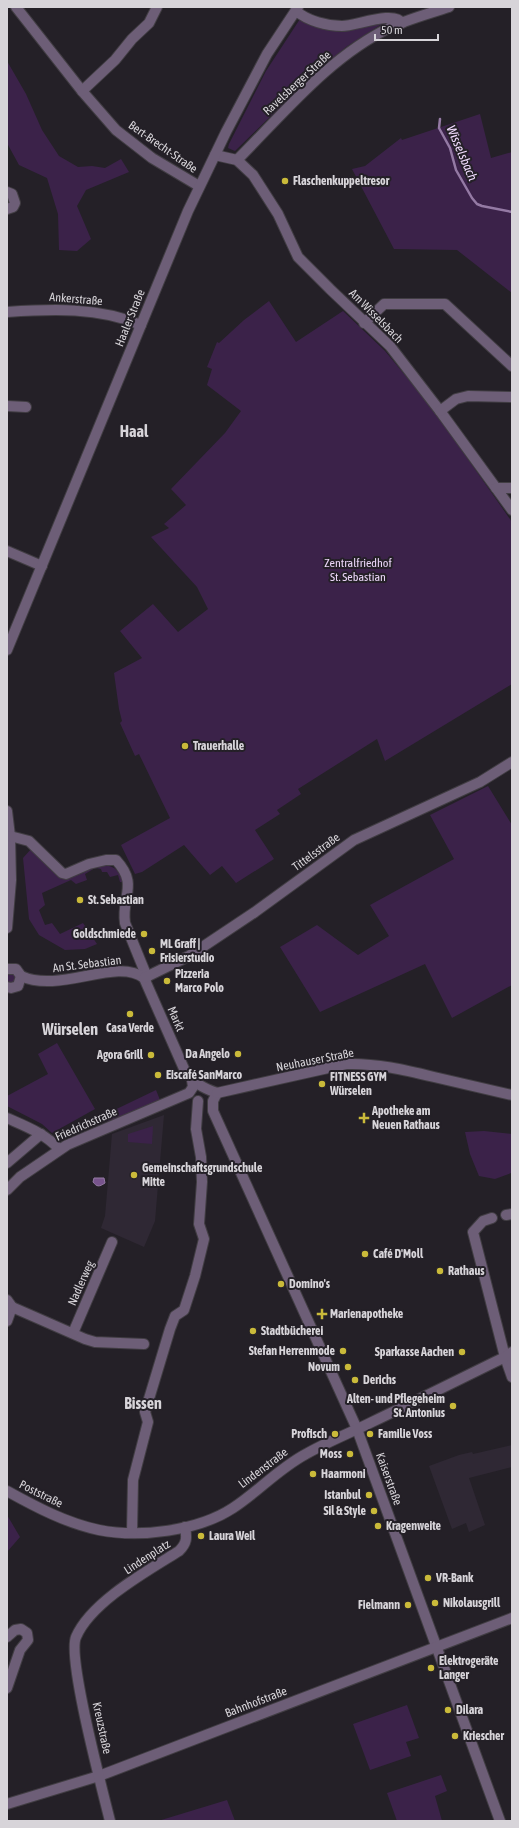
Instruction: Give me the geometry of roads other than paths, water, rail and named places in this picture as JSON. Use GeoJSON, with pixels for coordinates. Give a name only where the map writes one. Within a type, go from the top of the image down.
{"type":"FeatureCollection","features":[{"type":"Feature","properties":{"kind":"street","name":"Bert-Brecht-Straße"},"geometry":{"type":"LineString","coordinates":[[16,7],[82,91],[107,120],[138,148],[173,172],[199,186]]}},
{"type":"Feature","properties":{"kind":"street"},"geometry":{"type":"LineString","coordinates":[[82,91],[115,60],[149,23],[157,7]]}},
{"type":"Feature","properties":{"kind":"street","name":"Ravelsberger Straße"},"geometry":{"type":"LineString","coordinates":[[237,160],[320,77],[365,43],[402,23],[449,7]]}},
{"type":"Feature","properties":{"kind":"street"},"geometry":{"type":"LineString","coordinates":[[297,9],[301,16],[332,25],[357,24],[388,17],[398,19],[402,23]]}},
{"type":"Feature","properties":{"kind":"street","name":"Haaler Straße"},"geometry":{"type":"LineString","coordinates":[[7,650],[199,186],[267,54],[297,9]]}},
{"type":"Feature","properties":{"kind":"street"},"geometry":{"type":"LineString","coordinates":[[215,155],[237,160]]}},
{"type":"Feature","properties":{"kind":"street","name":"Am Wisselsbach"},"geometry":{"type":"LineString","coordinates":[[237,160],[253,175],[278,214],[298,257],[364,323],[390,346],[440,411],[512,510]]}},
{"type":"Feature","properties":{"kind":"street"},"geometry":{"type":"LineString","coordinates":[[7,192],[12,194],[15,198],[13,207],[7,210]]}},
{"type":"Feature","properties":{"kind":"street"},"geometry":{"type":"LineString","coordinates":[[364,323],[384,304],[445,304],[512,366]]}},
{"type":"Feature","properties":{"kind":"street","name":"Ankerstraße"},"geometry":{"type":"LineString","coordinates":[[7,312],[65,310],[111,316],[141,324]]}},
{"type":"Feature","properties":{"kind":"street"},"geometry":{"type":"LineString","coordinates":[[440,411],[456,399],[468,396],[512,397]]}},
{"type":"Feature","properties":{"kind":"street"},"geometry":{"type":"LineString","coordinates":[[7,406],[26,407]]}},
{"type":"Feature","properties":{"kind":"street"},"geometry":{"type":"LineString","coordinates":[[496,488],[512,488]]}},
{"type":"Feature","properties":{"kind":"street"},"geometry":{"type":"LineString","coordinates":[[7,551],[42,566]]}},
{"type":"Feature","properties":{"kind":"street","name":"Tittelsstraße"},"geometry":{"type":"LineString","coordinates":[[145,977],[189,956],[255,912],[354,840],[480,782],[512,762]]}},
{"type":"Feature","properties":{"kind":"street"},"geometry":{"type":"LineString","coordinates":[[7,811],[10,836],[11,880],[7,928]]}},
{"type":"Feature","properties":{"kind":"street","name":"Markt"},"geometry":{"type":"LineString","coordinates":[[10,836],[30,841],[62,873],[66,874],[89,864],[106,860],[116,860],[127,877],[129,884],[124,915],[125,923],[177,1056],[192,1080],[203,1088],[217,1093]]}},
{"type":"Feature","properties":{"kind":"street","name":"An St. Sebastian"},"geometry":{"type":"LineString","coordinates":[[8,966],[16,969],[21,976],[33,981],[43,982],[80,979],[113,971],[132,972],[145,977]]}},
{"type":"Feature","properties":{"kind":"street"},"geometry":{"type":"LineString","coordinates":[[7,988],[18,986],[21,976]]}},
{"type":"Feature","properties":{"kind":"street","name":"Neuhauser Straße"},"geometry":{"type":"LineString","coordinates":[[217,1093],[346,1064],[375,1064],[512,1095]]}},
{"type":"Feature","properties":{"kind":"street"},"geometry":{"type":"LineString","coordinates":[[184,1096],[192,1090],[192,1080]]}},
{"type":"Feature","properties":{"kind":"street"},"geometry":{"type":"LineString","coordinates":[[213,1111],[213,1101],[217,1093]]}},
{"type":"Feature","properties":{"kind":"street"},"geometry":{"type":"LineString","coordinates":[[184,1096],[198,1101],[213,1111]]}},
{"type":"Feature","properties":{"kind":"street","name":"Friedrichstraße"},"geometry":{"type":"LineString","coordinates":[[7,1190],[20,1177],[59,1149],[184,1096]]}},
{"type":"Feature","properties":{"kind":"street"},"geometry":{"type":"LineString","coordinates":[[132,1533],[133,1480],[148,1422],[145,1412],[170,1329],[175,1316],[184,1310],[195,1276],[204,1239],[199,1224],[202,1182],[201,1157],[196,1129],[198,1101]]}},
{"type":"Feature","properties":{"kind":"street","name":"Kaiserstraße"},"geometry":{"type":"LineString","coordinates":[[213,1111],[357,1429],[500,1821]]}},
{"type":"Feature","properties":{"kind":"street"},"geometry":{"type":"LineString","coordinates":[[7,1118],[41,1134],[54,1143],[59,1149]]}},
{"type":"Feature","properties":{"kind":"street"},"geometry":{"type":"LineString","coordinates":[[7,1163],[41,1134]]}},
{"type":"Feature","properties":{"kind":"street"},"geometry":{"type":"LineString","coordinates":[[7,1150],[7,1156]]}},
{"type":"Feature","properties":{"kind":"street"},"geometry":{"type":"LineString","coordinates":[[492,1218],[483,1221],[473,1232],[508,1354],[512,1377]]}},
{"type":"Feature","properties":{"kind":"street","name":"Nadlerweg"},"geometry":{"type":"LineString","coordinates":[[72,1333],[112,1242]]}},
{"type":"Feature","properties":{"kind":"street"},"geometry":{"type":"LineString","coordinates":[[10,1304],[85,1339],[95,1342],[144,1344]]}},
{"type":"Feature","properties":{"kind":"street"},"geometry":{"type":"LineString","coordinates":[[7,1321],[12,1312],[10,1304]]}},
{"type":"Feature","properties":{"kind":"street","name":"Lindenstraße"},"geometry":{"type":"LineString","coordinates":[[185,1527],[207,1521],[234,1508],[281,1469],[307,1453],[508,1354]]}},
{"type":"Feature","properties":{"kind":"street","name":"Poststraße"},"geometry":{"type":"LineString","coordinates":[[7,1491],[64,1520]]}},
{"type":"Feature","properties":{"kind":"street","name":"Lindenplatz"},"geometry":{"type":"LineString","coordinates":[[64,1520],[99,1530],[132,1533],[169,1531],[185,1527],[186,1541],[185,1545],[180,1551],[131,1582],[95,1611],[82,1625],[75,1639]]}},
{"type":"Feature","properties":{"kind":"street","name":"Bahnhofstraße"},"geometry":{"type":"LineString","coordinates":[[7,1804],[99,1776],[512,1618]]}},
{"type":"Feature","properties":{"kind":"street"},"geometry":{"type":"LineString","coordinates":[[7,1688],[20,1650],[28,1640],[27,1633],[21,1629],[15,1630],[7,1637],[20,1650]]}},
{"type":"Feature","properties":{"kind":"street","name":"Kreuzstraße"},"geometry":{"type":"LineString","coordinates":[[75,1639],[76,1671],[110,1821]]}},
{"type":"Feature","properties":{"kind":"waterway","name":"Wisselsbach"},"geometry":{"type":"LineString","coordinates":[[440,119],[439,128],[450,148],[456,170],[472,198],[477,204],[482,206],[512,212]]}},
{"type":"Feature","properties":{"kind":"place","name":"Flaschenkuppeltresor"},"geometry":{"type":"Point","coordinates":[285,181]}},
{"type":"Feature","properties":{"kind":"place","name":"Trauerhalle"},"geometry":{"type":"Point","coordinates":[185,746]}},
{"type":"Feature","properties":{"kind":"place","name":"St. Sebastian"},"geometry":{"type":"Point","coordinates":[80,900]}},
{"type":"Feature","properties":{"kind":"place","name":"Goldschmiede"},"geometry":{"type":"Point","coordinates":[144,934]}},
{"type":"Feature","properties":{"kind":"place","name":"ML Graff | Frisierstudio"},"geometry":{"type":"Point","coordinates":[152,951]}},
{"type":"Feature","properties":{"kind":"place","name":"Pizzeria Marco Polo"},"geometry":{"type":"Point","coordinates":[167,981]}},
{"type":"Feature","properties":{"kind":"place","name":"Casa Verde"},"geometry":{"type":"Point","coordinates":[130,1014]}},
{"type":"Feature","properties":{"kind":"place","name":"Da Angelo"},"geometry":{"type":"Point","coordinates":[238,1054]}},
{"type":"Feature","properties":{"kind":"place","name":"Agora Grill"},"geometry":{"type":"Point","coordinates":[151,1055]}},
{"type":"Feature","properties":{"kind":"place","name":"Eiscafé SanMarco"},"geometry":{"type":"Point","coordinates":[158,1075]}},
{"type":"Feature","properties":{"kind":"place","name":"FITNESS GYM Würselen"},"geometry":{"type":"Point","coordinates":[322,1084]}},
{"type":"Feature","properties":{"kind":"place","name":"Apotheke am Neuen Rathaus"},"geometry":{"type":"Point","coordinates":[364,1118]}},
{"type":"Feature","properties":{"kind":"place","name":"Gemeinschaftsgrundschule Mitte"},"geometry":{"type":"Point","coordinates":[134,1175]}},
{"type":"Feature","properties":{"kind":"place","name":"Café D'Moll"},"geometry":{"type":"Point","coordinates":[365,1254]}},
{"type":"Feature","properties":{"kind":"place","name":"Rathaus"},"geometry":{"type":"Point","coordinates":[440,1271]}},
{"type":"Feature","properties":{"kind":"place","name":"Domino's"},"geometry":{"type":"Point","coordinates":[281,1284]}},
{"type":"Feature","properties":{"kind":"place","name":"Marienapotheke"},"geometry":{"type":"Point","coordinates":[322,1314]}},
{"type":"Feature","properties":{"kind":"place","name":"Stadtbücherei"},"geometry":{"type":"Point","coordinates":[253,1331]}},
{"type":"Feature","properties":{"kind":"place","name":"Stefan Herrenmode"},"geometry":{"type":"Point","coordinates":[343,1351]}},
{"type":"Feature","properties":{"kind":"place","name":"Sparkasse Aachen"},"geometry":{"type":"Point","coordinates":[462,1352]}},
{"type":"Feature","properties":{"kind":"place","name":"Novum"},"geometry":{"type":"Point","coordinates":[348,1367]}},
{"type":"Feature","properties":{"kind":"place","name":"Derichs"},"geometry":{"type":"Point","coordinates":[355,1380]}},
{"type":"Feature","properties":{"kind":"place","name":"Alten- und Pflegeheim St. Antonius"},"geometry":{"type":"Point","coordinates":[453,1406]}},
{"type":"Feature","properties":{"kind":"place","name":"Profisch"},"geometry":{"type":"Point","coordinates":[335,1434]}},
{"type":"Feature","properties":{"kind":"place","name":"Familie Voss"},"geometry":{"type":"Point","coordinates":[370,1434]}},
{"type":"Feature","properties":{"kind":"place","name":"Moss"},"geometry":{"type":"Point","coordinates":[350,1454]}},
{"type":"Feature","properties":{"kind":"place","name":"Haarmoni"},"geometry":{"type":"Point","coordinates":[313,1474]}},
{"type":"Feature","properties":{"kind":"place","name":"Istanbul"},"geometry":{"type":"Point","coordinates":[369,1495]}},
{"type":"Feature","properties":{"kind":"place","name":"Sil & Style"},"geometry":{"type":"Point","coordinates":[374,1511]}},
{"type":"Feature","properties":{"kind":"place","name":"Kragenweite"},"geometry":{"type":"Point","coordinates":[378,1526]}},
{"type":"Feature","properties":{"kind":"place","name":"Laura Weil"},"geometry":{"type":"Point","coordinates":[201,1536]}},
{"type":"Feature","properties":{"kind":"place","name":"VR-Bank"},"geometry":{"type":"Point","coordinates":[428,1578]}},
{"type":"Feature","properties":{"kind":"place","name":"Nikolausgrill"},"geometry":{"type":"Point","coordinates":[435,1603]}},
{"type":"Feature","properties":{"kind":"place","name":"Fielmann"},"geometry":{"type":"Point","coordinates":[408,1605]}},
{"type":"Feature","properties":{"kind":"place","name":"Elektrogeräte Langer"},"geometry":{"type":"Point","coordinates":[431,1668]}},
{"type":"Feature","properties":{"kind":"place","name":"Dilara"},"geometry":{"type":"Point","coordinates":[448,1710]}},
{"type":"Feature","properties":{"kind":"place","name":"Kriescher"},"geometry":{"type":"Point","coordinates":[455,1736]}},
{"type":"Feature","properties":{"kind":"district","name":"Haal"},"geometry":{"type":"Point","coordinates":[134,431]}},
{"type":"Feature","properties":{"kind":"district","name":"Würselen"},"geometry":{"type":"Point","coordinates":[70,1029]}},
{"type":"Feature","properties":{"kind":"district","name":"Bissen"},"geometry":{"type":"Point","coordinates":[143,1403]}},
{"type":"Feature","properties":{"kind":"park label","name":"Zentralfriedhof St. Sebastian"},"geometry":{"type":"Point","coordinates":[358,570]}}]}
